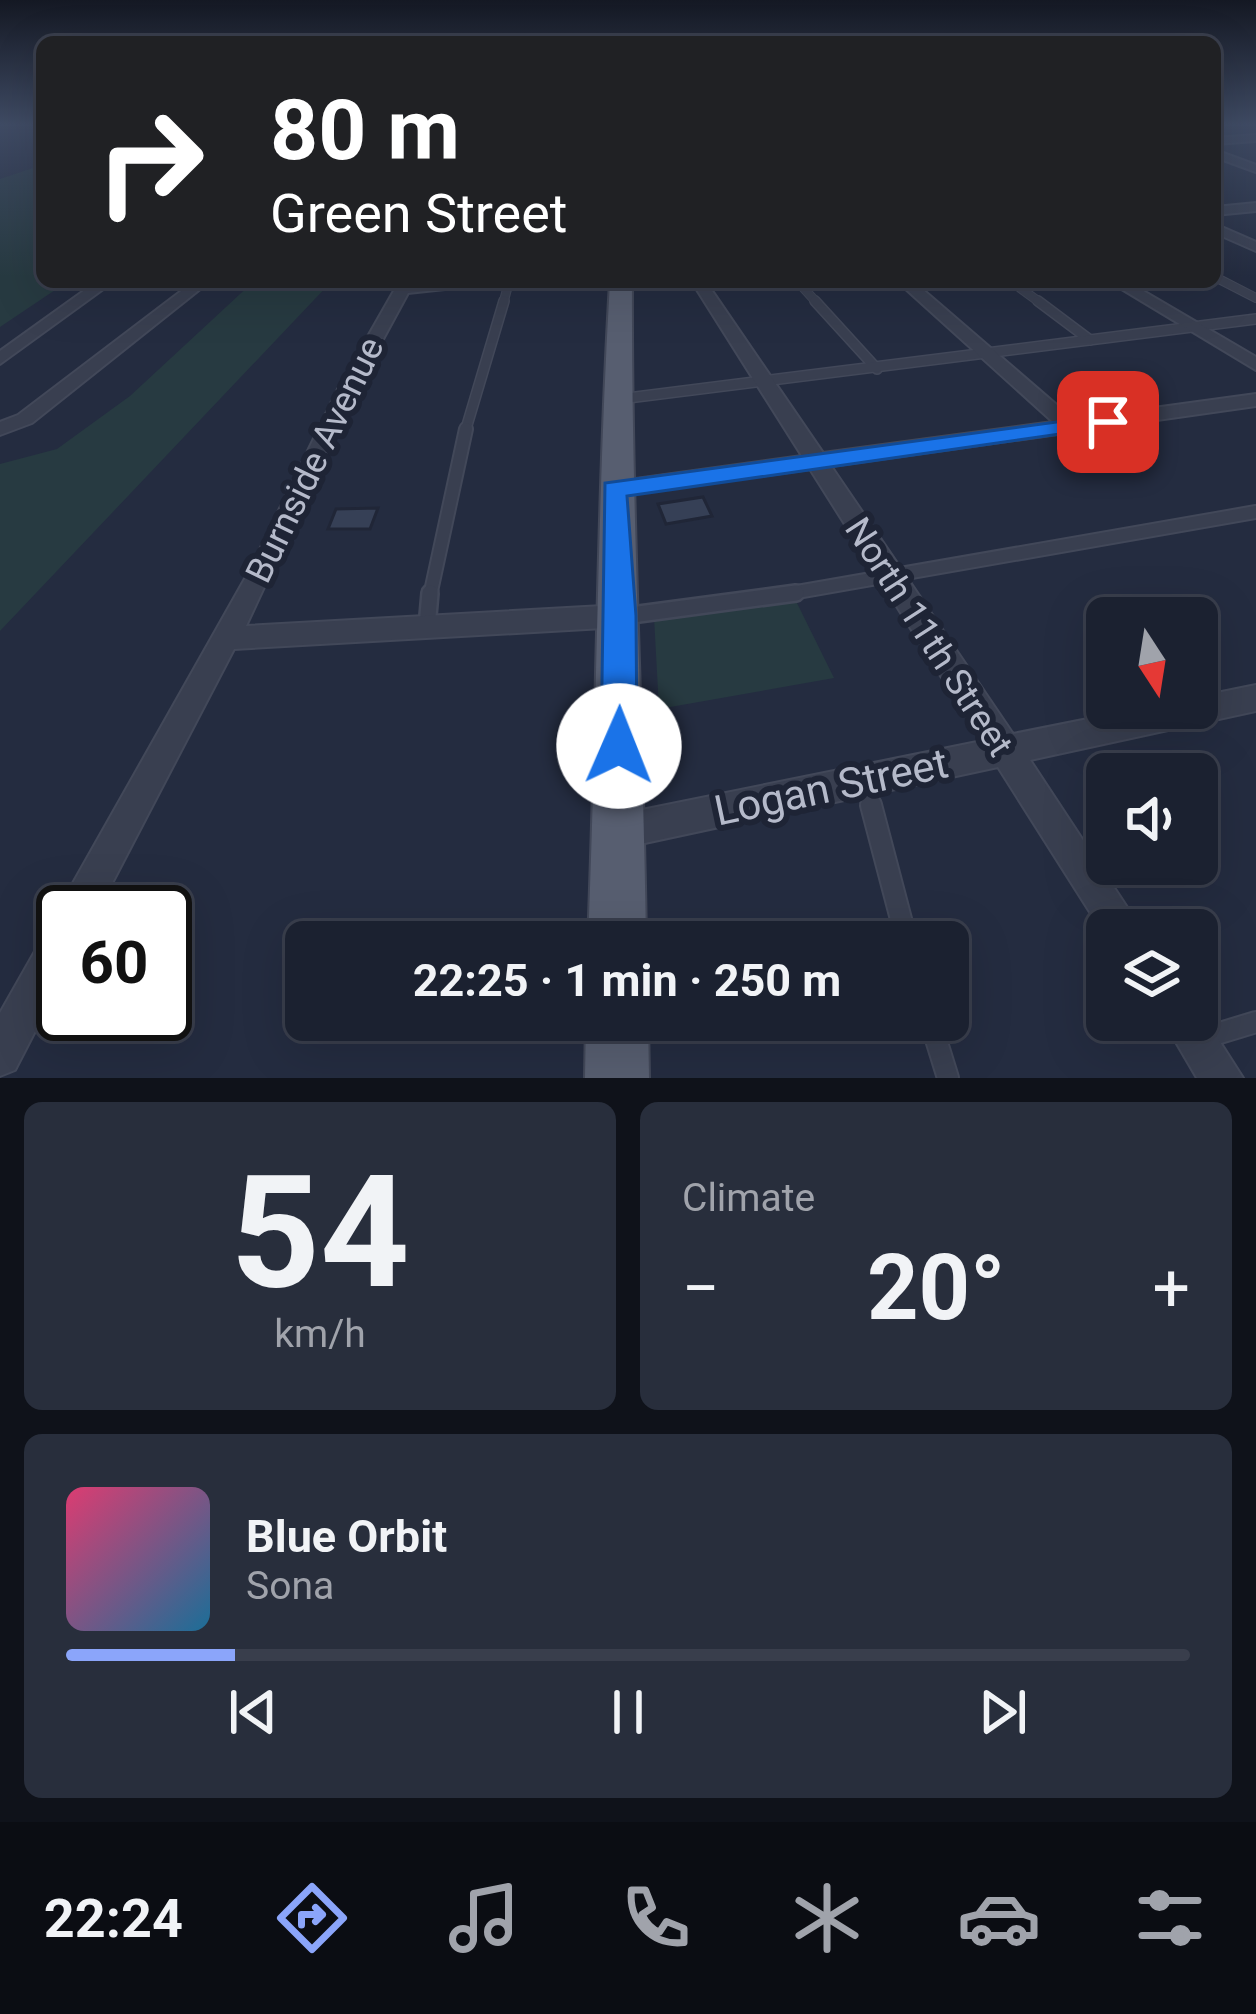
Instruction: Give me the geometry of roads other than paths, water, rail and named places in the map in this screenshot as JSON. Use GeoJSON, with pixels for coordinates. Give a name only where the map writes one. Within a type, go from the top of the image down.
{"type":"FeatureCollection","features":[{"type":"Feature","properties":{"kind":"main road"},"geometry":{"type":"LineString","coordinates":[[617,921],[621,616],[614,489],[621,288]]}},
{"type":"Feature","properties":{"kind":"main road"},"geometry":{"type":"LineString","coordinates":[[617,1041],[617,1078]]}},
{"type":"Feature","properties":{"kind":"street"},"geometry":{"type":"LineString","coordinates":[[1221,210],[1256,207]]}},
{"type":"Feature","properties":{"kind":"street"},"geometry":{"type":"LineString","coordinates":[[1221,231],[1256,247]]}},
{"type":"Feature","properties":{"kind":"street"},"geometry":{"type":"LineString","coordinates":[[0,359],[98,288]]}},
{"type":"Feature","properties":{"kind":"street"},"geometry":{"type":"LineString","coordinates":[[0,429],[25,419],[194,288]]}},
{"type":"Feature","properties":{"kind":"street","name":"Burnside Avenue"},"geometry":{"type":"LineString","coordinates":[[91,885],[403,288]]}},
{"type":"Feature","properties":{"kind":"street","name":"North 11th Street"},"geometry":{"type":"LineString","coordinates":[[703,288],[1109,909]]}},
{"type":"Feature","properties":{"kind":"street"},"geometry":{"type":"LineString","coordinates":[[912,288],[1070,427]]}},
{"type":"Feature","properties":{"kind":"street"},"geometry":{"type":"LineString","coordinates":[[1127,288],[1256,365]]}},
{"type":"Feature","properties":{"kind":"street"},"geometry":{"type":"LineString","coordinates":[[614,489],[1256,400]]}},
{"type":"Feature","properties":{"kind":"street","name":"Burnside Avenue"},"geometry":{"type":"LineString","coordinates":[[224,638],[621,616]]}},
{"type":"Feature","properties":{"kind":"street","name":"Logan Street"},"geometry":{"type":"LineString","coordinates":[[617,832],[1256,698]]}},
{"type":"Feature","properties":{"kind":"street"},"geometry":{"type":"LineString","coordinates":[[0,1055],[36,988]]}},
{"type":"Feature","properties":{"kind":"street"},"geometry":{"type":"LineString","coordinates":[[1197,1041],[1222,1078]]}},
{"type":"Feature","properties":{"kind":"lane"},"geometry":{"type":"LineString","coordinates":[[1221,280],[1256,298]]}},
{"type":"Feature","properties":{"kind":"lane"},"geometry":{"type":"LineString","coordinates":[[427,627],[430,581],[466,416],[507,288]]}},
{"type":"Feature","properties":{"kind":"lane"},"geometry":{"type":"LineString","coordinates":[[804,288],[878,369]]}},
{"type":"Feature","properties":{"kind":"lane"},"geometry":{"type":"LineString","coordinates":[[1020,288],[1091,341]]}},
{"type":"Feature","properties":{"kind":"lane"},"geometry":{"type":"LineString","coordinates":[[619,399],[1256,319]]}},
{"type":"Feature","properties":{"kind":"lane"},"geometry":{"type":"LineString","coordinates":[[621,616],[791,594],[1256,512]]}},
{"type":"Feature","properties":{"kind":"lane"},"geometry":{"type":"LineString","coordinates":[[865,780],[902,921]]}},
{"type":"Feature","properties":{"kind":"lane"},"geometry":{"type":"LineString","coordinates":[[1218,1027],[1256,1022]]}},
{"type":"Feature","properties":{"kind":"lane"},"geometry":{"type":"LineString","coordinates":[[937,1041],[948,1078]]}}]}
